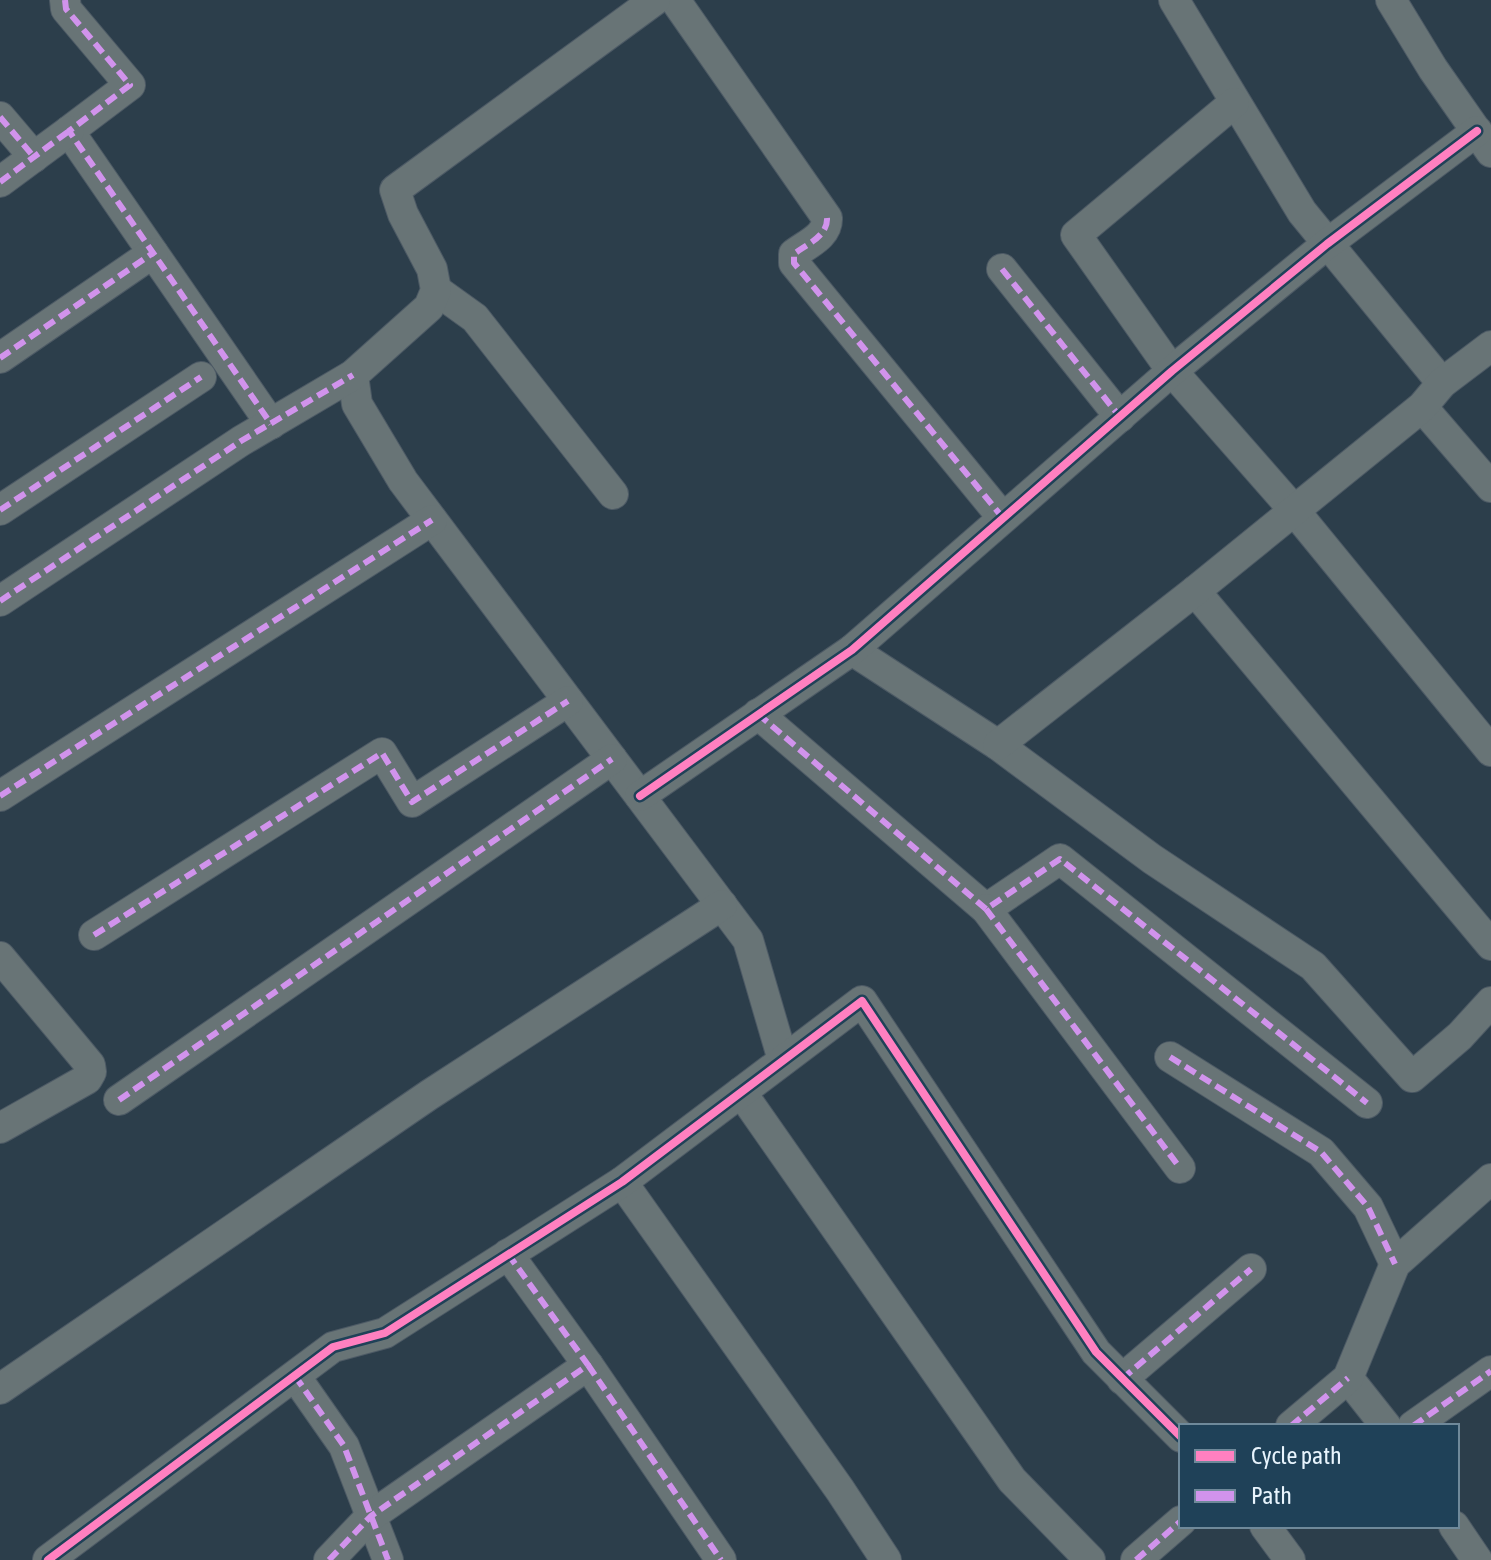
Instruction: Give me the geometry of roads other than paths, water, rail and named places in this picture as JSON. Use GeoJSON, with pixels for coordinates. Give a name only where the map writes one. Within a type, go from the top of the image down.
{"type":"FeatureCollection","features":[{"type":"Feature","properties":{"kind":"street"},"geometry":{"type":"LineString","coordinates":[[0,182],[130,85],[66,9],[65,0]]}},
{"type":"Feature","properties":{"kind":"street"},"geometry":{"type":"LineString","coordinates":[[0,601],[271,424],[353,375],[429,307],[436,290],[432,269],[403,214],[395,190],[655,0]]}},
{"type":"Feature","properties":{"kind":"street"},"geometry":{"type":"LineString","coordinates":[[675,0],[827,218],[823,233],[794,254],[794,263],[1003,518]]}},
{"type":"Feature","properties":{"kind":"street"},"geometry":{"type":"LineString","coordinates":[[1174,0],[1302,212],[1442,383]]}},
{"type":"Feature","properties":{"kind":"street"},"geometry":{"type":"LineString","coordinates":[[640,796],[852,650],[1172,371],[1327,244],[1484,142],[1433,69],[1391,0]]}},
{"type":"Feature","properties":{"kind":"street"},"geometry":{"type":"LineString","coordinates":[[1234,103],[1076,235],[1172,371],[1293,509],[1491,751]]}},
{"type":"Feature","properties":{"kind":"street"},"geometry":{"type":"LineString","coordinates":[[0,117],[34,157]]}},
{"type":"Feature","properties":{"kind":"street"},"geometry":{"type":"LineString","coordinates":[[69,131],[271,424]]}},
{"type":"Feature","properties":{"kind":"street"},"geometry":{"type":"LineString","coordinates":[[0,358],[153,253]]}},
{"type":"Feature","properties":{"kind":"street"},"geometry":{"type":"LineString","coordinates":[[1002,269],[1120,417]]}},
{"type":"Feature","properties":{"kind":"street"},"geometry":{"type":"LineString","coordinates":[[436,290],[475,318],[613,494]]}},
{"type":"Feature","properties":{"kind":"street"},"geometry":{"type":"LineString","coordinates":[[998,745],[1195,591],[1422,407],[1442,383],[1491,346]]}},
{"type":"Feature","properties":{"kind":"street"},"geometry":{"type":"LineString","coordinates":[[353,375],[357,404],[403,481],[748,940],[783,1060]]}},
{"type":"Feature","properties":{"kind":"street"},"geometry":{"type":"LineString","coordinates":[[0,510],[201,377]]}},
{"type":"Feature","properties":{"kind":"street"},"geometry":{"type":"LineString","coordinates":[[1422,407],[1491,487]]}},
{"type":"Feature","properties":{"kind":"street"},"geometry":{"type":"LineString","coordinates":[[0,796],[432,520]]}},
{"type":"Feature","properties":{"kind":"street"},"geometry":{"type":"LineString","coordinates":[[1195,591],[1491,945]]}},
{"type":"Feature","properties":{"kind":"street"},"geometry":{"type":"LineString","coordinates":[[852,650],[998,745],[1152,859],[1313,966],[1412,1077],[1460,1036],[1491,1002]]}},
{"type":"Feature","properties":{"kind":"street"},"geometry":{"type":"LineString","coordinates":[[94,935],[382,753],[412,802],[568,701]]}},
{"type":"Feature","properties":{"kind":"street"},"geometry":{"type":"LineString","coordinates":[[758,714],[986,909],[1180,1168]]}},
{"type":"Feature","properties":{"kind":"street"},"geometry":{"type":"LineString","coordinates":[[119,1100],[612,759]]}},
{"type":"Feature","properties":{"kind":"street"},"geometry":{"type":"LineString","coordinates":[[986,909],[1060,859],[1367,1103]]}},
{"type":"Feature","properties":{"kind":"street"},"geometry":{"type":"LineString","coordinates":[[0,1389],[429,1095],[722,905]]}},
{"type":"Feature","properties":{"kind":"street"},"geometry":{"type":"LineString","coordinates":[[0,957],[90,1065],[91,1072],[87,1079],[0,1128]]}},
{"type":"Feature","properties":{"kind":"street"},"geometry":{"type":"LineString","coordinates":[[48,1560],[333,1347],[385,1333],[622,1182],[862,1001],[1096,1352],[1179,1435]]}},
{"type":"Feature","properties":{"kind":"street"},"geometry":{"type":"LineString","coordinates":[[1170,1057],[1321,1152],[1368,1207],[1395,1264]]}},
{"type":"Feature","properties":{"kind":"street"},"geometry":{"type":"LineString","coordinates":[[741,1092],[1012,1480],[1090,1560]]}},
{"type":"Feature","properties":{"kind":"street"},"geometry":{"type":"LineString","coordinates":[[1293,1424],[1348,1378],[1395,1264],[1491,1179]]}},
{"type":"Feature","properties":{"kind":"street"},"geometry":{"type":"LineString","coordinates":[[622,1182],[886,1560]]}},
{"type":"Feature","properties":{"kind":"street"},"geometry":{"type":"LineString","coordinates":[[508,1254],[721,1560]]}},
{"type":"Feature","properties":{"kind":"street"},"geometry":{"type":"LineString","coordinates":[[1122,1379],[1251,1269]]}},
{"type":"Feature","properties":{"kind":"street"},"geometry":{"type":"LineString","coordinates":[[329,1560],[371,1516],[588,1365]]}},
{"type":"Feature","properties":{"kind":"street"},"geometry":{"type":"LineString","coordinates":[[1416,1424],[1491,1371]]}},
{"type":"Feature","properties":{"kind":"street"},"geometry":{"type":"LineString","coordinates":[[295,1376],[344,1446],[388,1560]]}},
{"type":"Feature","properties":{"kind":"street"},"geometry":{"type":"LineString","coordinates":[[1348,1378],[1384,1424]]}},
{"type":"Feature","properties":{"kind":"street"},"geometry":{"type":"LineString","coordinates":[[1136,1560],[1179,1523]]}},
{"type":"Feature","properties":{"kind":"street"},"geometry":{"type":"LineString","coordinates":[[1266,1528],[1290,1560]]}},
{"type":"Feature","properties":{"kind":"street"},"geometry":{"type":"LineString","coordinates":[[1455,1528],[1477,1560]]}}]}
